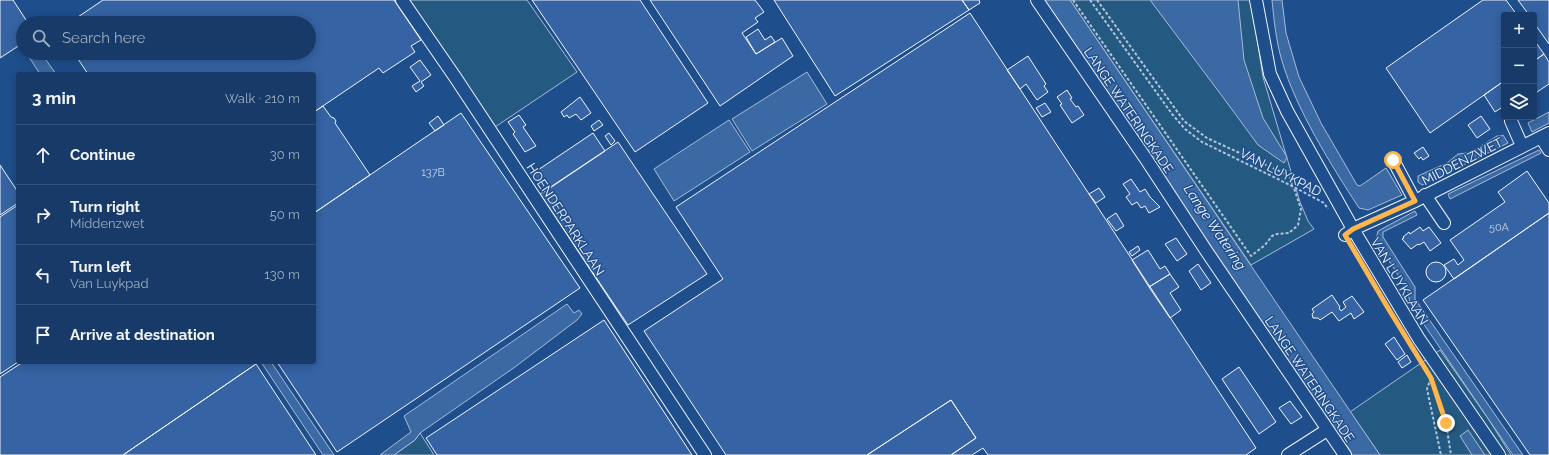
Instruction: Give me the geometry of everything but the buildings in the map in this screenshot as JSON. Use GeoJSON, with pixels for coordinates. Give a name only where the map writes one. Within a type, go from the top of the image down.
{"type":"FeatureCollection","features":[{"type":"Feature","properties":{"kind":"street","name":"HOENDERPARKLAAN"},"geometry":{"type":"LineString","coordinates":[[402,0],[455,77],[705,455]]}},
{"type":"Feature","properties":{"kind":"street","name":"LANGE WATERINGKADE"},"geometry":{"type":"LineString","coordinates":[[1037,0],[1345,455]]}},
{"type":"Feature","properties":{"kind":"street","name":"VAN LUYKLAAN"},"geometry":{"type":"LineString","coordinates":[[1256,0],[1270,74],[1287,111],[1349,232],[1418,339],[1499,455]]}},
{"type":"Feature","properties":{"kind":"street"},"geometry":{"type":"LineString","coordinates":[[1511,121],[1522,146]]}},
{"type":"Feature","properties":{"kind":"street"},"geometry":{"type":"LineString","coordinates":[[1545,135],[1549,150]]}},
{"type":"Feature","properties":{"kind":"street","name":"MIDDENZWET"},"geometry":{"type":"LineString","coordinates":[[1349,232],[1545,135]]}},
{"type":"Feature","properties":{"kind":"street"},"geometry":{"type":"LineString","coordinates":[[1393,160],[1420,198],[1444,223]]}},
{"type":"Feature","properties":{"kind":"street"},"geometry":{"type":"LineString","coordinates":[[1288,455],[1328,430]]}},
{"type":"Feature","properties":{"kind":"path"},"geometry":{"type":"LineString","coordinates":[[1073,0],[1251,256],[1265,245],[1272,236],[1289,233],[1298,226],[1301,209],[1290,176],[1207,138],[1184,121],[1096,0]]}},
{"type":"Feature","properties":{"kind":"path","name":"VAN LUYKPAD"},"geometry":{"type":"LineString","coordinates":[[1090,0],[1172,114],[1186,129],[1202,142],[1324,203],[1331,213]]}},
{"type":"Feature","properties":{"kind":"path"},"geometry":{"type":"LineString","coordinates":[[1427,372],[1431,378],[1446,423],[1451,455]]}},
{"type":"Feature","properties":{"kind":"path"},"geometry":{"type":"LineString","coordinates":[[1431,378],[1427,389],[1441,455]]}},
{"type":"Feature","properties":{"kind":"shaded area"},"geometry":{"type":"Polygon","coordinates":[[[408,0],[527,0],[577,72],[495,127],[408,0]]]}},
{"type":"Feature","properties":{"kind":"shaded area"},"geometry":{"type":"Polygon","coordinates":[[[1070,0],[1251,0],[1263,77],[1300,202],[1308,221],[1314,229],[1251,265],[1070,0]]]}},
{"type":"Feature","properties":{"kind":"shaded area"},"geometry":{"type":"Polygon","coordinates":[[[1440,350],[1489,420],[1511,455],[1380,455],[1350,412],[1440,350]]]}},
{"type":"Feature","properties":{"kind":"shaded area"},"geometry":{"type":"Polygon","coordinates":[[[420,433],[434,455],[394,455],[415,440],[420,433]]]}},
{"type":"Feature","properties":{"kind":"water","name":"Lange Watering"},"geometry":{"type":"Polygon","coordinates":[[[1044,0],[1070,0],[1380,455],[1352,455],[1044,0]]]}},
{"type":"Feature","properties":{"kind":"water"},"geometry":{"type":"Polygon","coordinates":[[[1150,0],[1238,0],[1244,60],[1263,118],[1287,157],[1284,163],[1258,145],[1150,0]]]}},
{"type":"Feature","properties":{"kind":"water"},"geometry":{"type":"Polygon","coordinates":[[[1272,0],[1282,0],[1286,33],[1299,77],[1321,123],[1357,185],[1360,186],[1386,168],[1402,195],[1368,210],[1359,208],[1315,136],[1288,79],[1280,53],[1272,0]]]}},
{"type":"Feature","properties":{"kind":"water"},"geometry":{"type":"Polygon","coordinates":[[[31,60],[46,60],[55,72],[39,72],[31,60]]]}},
{"type":"Feature","properties":{"kind":"water"},"geometry":{"type":"Polygon","coordinates":[[[807,72],[827,104],[752,151],[732,119],[807,72]]]}},
{"type":"Feature","properties":{"kind":"water"},"geometry":{"type":"Polygon","coordinates":[[[1549,112],[1549,123],[1532,132],[1528,123],[1537,120],[1537,118],[1549,112]]]}},
{"type":"Feature","properties":{"kind":"water"},"geometry":{"type":"Polygon","coordinates":[[[729,120],[750,152],[674,201],[654,169],[729,120]]]}},
{"type":"Feature","properties":{"kind":"water"},"geometry":{"type":"Polygon","coordinates":[[[1503,135],[1508,143],[1422,185],[1418,182],[1418,176],[1447,163],[1458,154],[1467,153],[1497,136],[1503,135]]]}},
{"type":"Feature","properties":{"kind":"water"},"geometry":{"type":"Polygon","coordinates":[[[1539,150],[1541,153],[1450,199],[1448,194],[1539,150]]]}},
{"type":"Feature","properties":{"kind":"water"},"geometry":{"type":"Polygon","coordinates":[[[1415,211],[1417,215],[1383,232],[1383,237],[1415,287],[1415,299],[1523,455],[1513,455],[1410,304],[1408,291],[1376,240],[1378,231],[1415,211]]]}},
{"type":"Feature","properties":{"kind":"water"},"geometry":{"type":"Polygon","coordinates":[[[567,304],[574,313],[579,310],[582,314],[577,320],[515,367],[420,433],[415,440],[394,455],[380,455],[411,432],[404,416],[567,304]]]}},
{"type":"Feature","properties":{"kind":"water"},"geometry":{"type":"Polygon","coordinates":[[[262,364],[272,364],[334,455],[323,455],[262,364]]]}},
{"type":"Feature","properties":{"kind":"water"},"geometry":{"type":"Polygon","coordinates":[[[1468,430],[1485,455],[1472,455],[1460,436],[1468,430]]]}},
{"type":"Feature","properties":{"kind":"route"},"geometry":{"type":"LineString","coordinates":[[1393,160],[1415,201],[1353,229],[1345,235],[1431,378],[1446,423]]}}]}
